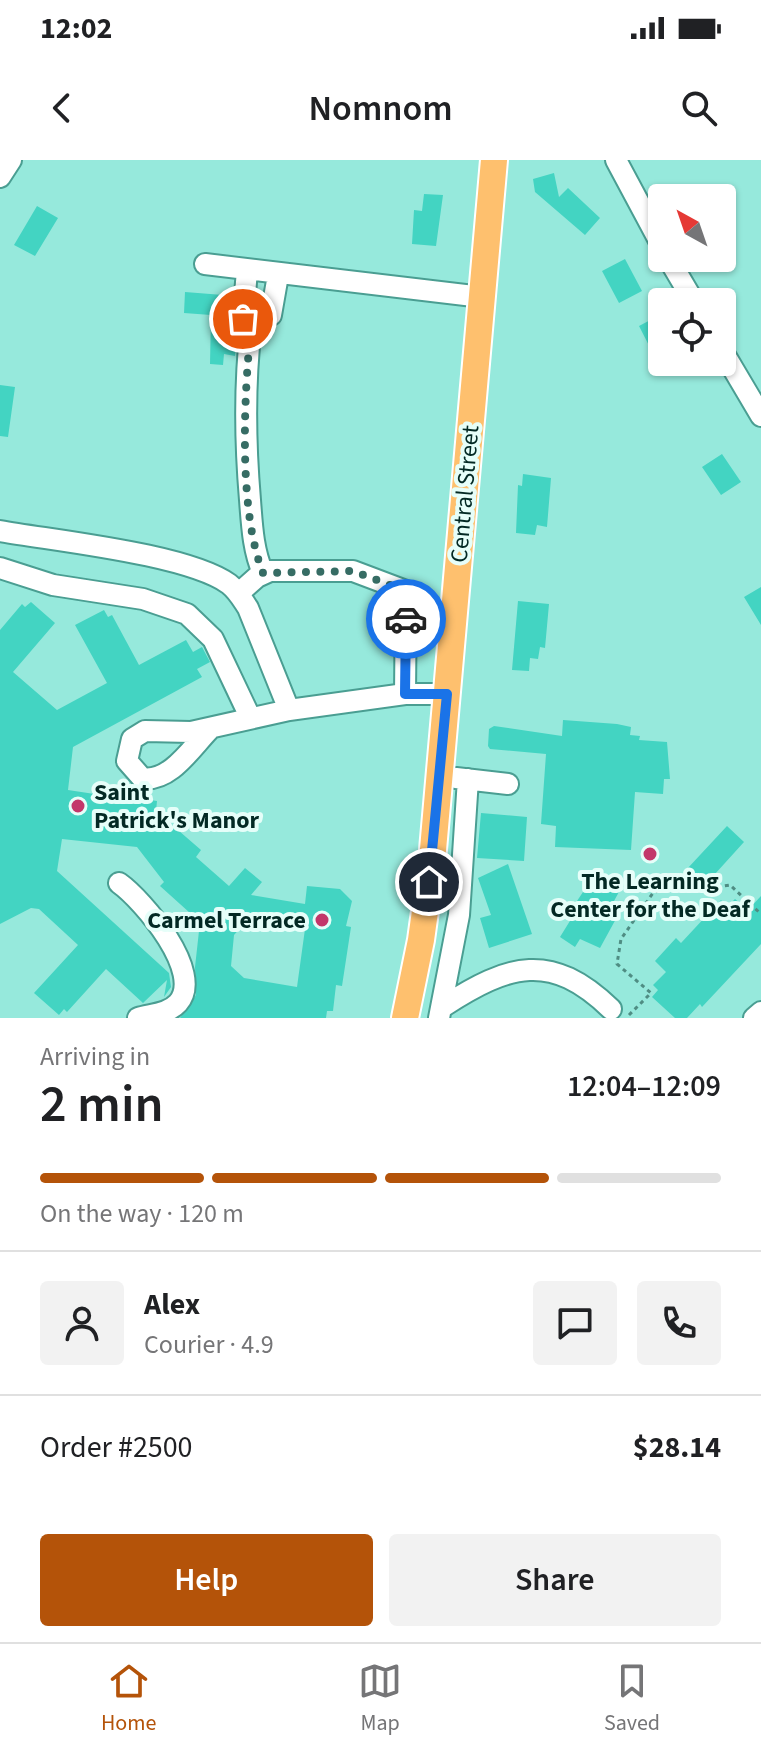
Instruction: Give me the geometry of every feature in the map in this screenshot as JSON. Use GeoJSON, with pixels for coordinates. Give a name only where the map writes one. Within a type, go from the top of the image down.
{"type":"FeatureCollection","features":[{"type":"Feature","properties":{"kind":"main road","name":"Central Street"},"geometry":{"type":"LineString","coordinates":[[405,1018],[425,915],[440,776],[494,160]]}},
{"type":"Feature","properties":{"kind":"street"},"geometry":{"type":"LineString","coordinates":[[0,177],[11,160]]}},
{"type":"Feature","properties":{"kind":"street"},"geometry":{"type":"LineString","coordinates":[[616,160],[648,220]]}},
{"type":"Feature","properties":{"kind":"street"},"geometry":{"type":"LineString","coordinates":[[205,264],[482,297]]}},
{"type":"Feature","properties":{"kind":"street"},"geometry":{"type":"LineString","coordinates":[[247,270],[243,319],[251,327]]}},
{"type":"Feature","properties":{"kind":"street"},"geometry":{"type":"LineString","coordinates":[[251,327],[271,315],[278,275]]}},
{"type":"Feature","properties":{"kind":"street"},"geometry":{"type":"LineString","coordinates":[[251,327],[245,394],[245,441],[254,545],[263,573]]}},
{"type":"Feature","properties":{"kind":"street"},"geometry":{"type":"LineString","coordinates":[[736,374],[761,416]]}},
{"type":"Feature","properties":{"kind":"street"},"geometry":{"type":"LineString","coordinates":[[0,531],[183,565],[220,578],[239,593],[289,710]]}},
{"type":"Feature","properties":{"kind":"street"},"geometry":{"type":"LineString","coordinates":[[0,568],[53,585],[161,603],[187,614],[213,639],[250,717]]}},
{"type":"Feature","properties":{"kind":"street"},"geometry":{"type":"LineString","coordinates":[[239,593],[263,573],[353,571],[406,591],[405,694]]}},
{"type":"Feature","properties":{"kind":"street"},"geometry":{"type":"LineString","coordinates":[[210,729],[289,710],[405,694],[447,694]]}},
{"type":"Feature","properties":{"kind":"street"},"geometry":{"type":"LineString","coordinates":[[440,776],[508,784]]}},
{"type":"Feature","properties":{"kind":"street"},"geometry":{"type":"LineString","coordinates":[[442,1012],[459,915],[468,779]]}},
{"type":"Feature","properties":{"kind":"street"},"geometry":{"type":"LineString","coordinates":[[119,883],[142,901],[161,924],[184,985],[179,1003],[170,1009],[138,1018]]}},
{"type":"Feature","properties":{"kind":"street"},"geometry":{"type":"LineString","coordinates":[[442,1012],[480,983],[523,970],[557,971],[589,987],[619,1013]]}},
{"type":"Feature","properties":{"kind":"street"},"geometry":{"type":"LineString","coordinates":[[754,1018],[761,1012]]}},
{"type":"Feature","properties":{"kind":"path"},"geometry":{"type":"LineString","coordinates":[[619,1013],[651,993],[617,964],[621,939],[653,893],[676,884],[694,890],[730,885],[761,914]]}},
{"type":"Feature","properties":{"kind":"building"},"geometry":{"type":"Polygon","coordinates":[[[554,173],[559,197],[568,188],[600,218],[585,235],[535,192],[533,179],[554,173]]]}},
{"type":"Feature","properties":{"kind":"building"},"geometry":{"type":"Polygon","coordinates":[[[424,194],[443,195],[436,246],[412,244],[414,210],[422,211],[424,194]]]}},
{"type":"Feature","properties":{"kind":"building"},"geometry":{"type":"Polygon","coordinates":[[[37,206],[58,218],[35,256],[14,245],[37,206]]]}},
{"type":"Feature","properties":{"kind":"building"},"geometry":{"type":"Polygon","coordinates":[[[625,259],[642,291],[619,303],[602,271],[625,259]]]}},
{"type":"Feature","properties":{"kind":"building"},"geometry":{"type":"Polygon","coordinates":[[[185,292],[223,295],[222,301],[231,301],[231,331],[237,332],[235,356],[224,354],[223,365],[210,364],[211,315],[184,313],[185,292]]]}},
{"type":"Feature","properties":{"kind":"building"},"geometry":{"type":"Polygon","coordinates":[[[648,321],[648,344],[639,326],[648,321]]]}},
{"type":"Feature","properties":{"kind":"building"},"geometry":{"type":"Polygon","coordinates":[[[0,385],[15,387],[8,437],[0,436],[0,385]]]}},
{"type":"Feature","properties":{"kind":"building"},"geometry":{"type":"Polygon","coordinates":[[[722,454],[741,482],[721,495],[702,467],[722,454]]]}},
{"type":"Feature","properties":{"kind":"building"},"geometry":{"type":"Polygon","coordinates":[[[523,474],[551,478],[547,527],[537,525],[535,535],[516,533],[518,485],[522,486],[523,474]]]}},
{"type":"Feature","properties":{"kind":"building"},"geometry":{"type":"Polygon","coordinates":[[[761,587],[761,625],[744,597],[761,587]]]}},
{"type":"Feature","properties":{"kind":"building"},"geometry":{"type":"Polygon","coordinates":[[[518,601],[549,604],[545,648],[540,647],[538,659],[530,658],[529,671],[512,670],[518,601]]]}},
{"type":"Feature","properties":{"kind":"building","name":"Saint Patrick's Manor"},"geometry":{"type":"Polygon","coordinates":[[[31,602],[55,623],[13,672],[57,710],[107,683],[75,625],[104,610],[108,617],[112,615],[139,665],[186,640],[193,652],[202,647],[210,662],[197,669],[202,677],[73,747],[68,790],[134,800],[136,791],[151,793],[150,800],[157,801],[156,811],[201,850],[196,857],[229,886],[245,868],[262,882],[251,895],[305,904],[307,886],[340,889],[352,901],[346,926],[351,927],[342,986],[336,985],[333,1011],[327,1011],[326,1018],[180,1018],[196,995],[195,967],[200,922],[160,886],[164,882],[137,847],[62,839],[57,871],[169,973],[171,987],[164,997],[167,980],[143,1003],[106,969],[67,1012],[64,1009],[59,1015],[34,993],[78,945],[39,909],[31,908],[0,924],[0,630],[22,604],[25,607],[31,602]],[[253,914],[234,935],[231,966],[244,978],[297,987],[305,929],[296,919],[253,914]]]}},
{"type":"Feature","properties":{"kind":"building"},"geometry":{"type":"Polygon","coordinates":[[[563,720],[617,724],[631,727],[630,735],[640,736],[639,740],[667,742],[670,779],[664,779],[663,794],[635,792],[631,850],[555,847],[556,826],[541,824],[546,754],[490,749],[488,746],[489,729],[494,726],[562,736],[563,720]]]}},
{"type":"Feature","properties":{"kind":"building"},"geometry":{"type":"Polygon","coordinates":[[[481,813],[527,817],[524,861],[477,858],[481,813]]]}},
{"type":"Feature","properties":{"kind":"building"},"geometry":{"type":"Polygon","coordinates":[[[727,826],[744,842],[705,885],[687,869],[727,826]]]}},
{"type":"Feature","properties":{"kind":"building"},"geometry":{"type":"Polygon","coordinates":[[[508,864],[532,934],[489,948],[480,918],[491,915],[478,878],[508,864]]]}},
{"type":"Feature","properties":{"kind":"building"},"geometry":{"type":"Polygon","coordinates":[[[595,874],[620,890],[614,901],[623,906],[600,948],[580,939],[575,947],[560,937],[573,916],[569,913],[595,874]]]}},
{"type":"Feature","properties":{"kind":"building"},"geometry":{"type":"Polygon","coordinates":[[[761,896],[761,944],[702,1007],[700,1004],[687,1018],[675,1018],[652,997],[658,990],[653,985],[666,972],[655,961],[676,938],[681,943],[721,900],[727,907],[735,899],[748,910],[761,896]]]}},
{"type":"Feature","properties":{"kind":"way so far"},"geometry":{"type":"LineString","coordinates":[[243,319],[251,327],[245,394],[245,441],[254,545],[263,573],[363,573],[406,591],[406,619]]}},
{"type":"Feature","properties":{"kind":"place","name":"Saint Patrick's Manor"},"geometry":{"type":"Point","coordinates":[78,806]}},
{"type":"Feature","properties":{"kind":"place","name":"The Learning Center for the Deaf"},"geometry":{"type":"Point","coordinates":[650,854]}},
{"type":"Feature","properties":{"kind":"place","name":"Carmel Terrace"},"geometry":{"type":"Point","coordinates":[322,920]}},
{"type":"Feature","properties":{"kind":"route"},"geometry":{"type":"LineString","coordinates":[[406,619],[405,694],[447,694],[429,882]]}}]}
